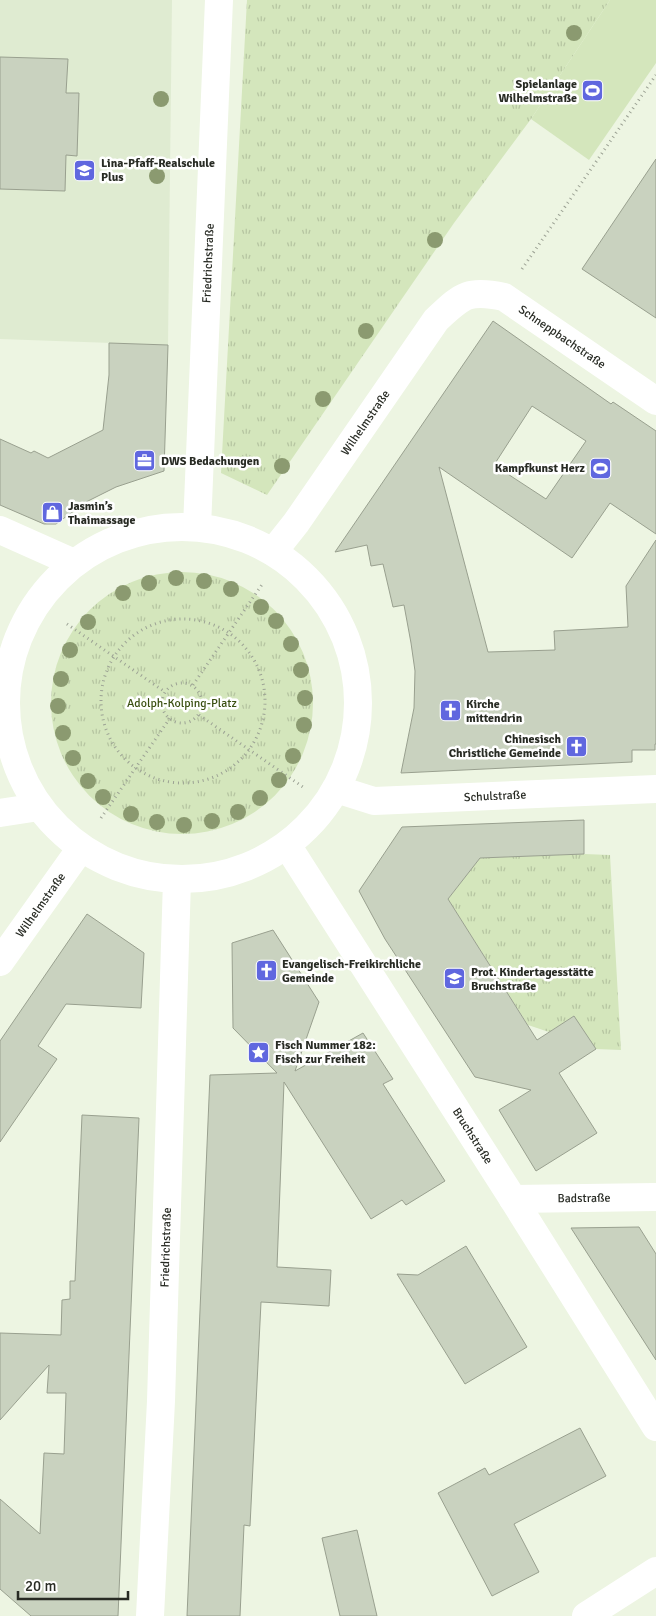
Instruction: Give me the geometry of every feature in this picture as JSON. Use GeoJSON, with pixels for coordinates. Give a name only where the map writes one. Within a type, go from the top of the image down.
{"type":"FeatureCollection","features":[{"type":"Feature","properties":{"kind":"street","name":"Friedrichstraße"},"geometry":{"type":"LineString","coordinates":[[197,528],[219,0]]}},
{"type":"Feature","properties":{"kind":"street","name":"Schneppbachstraße"},"geometry":{"type":"LineString","coordinates":[[462,297],[484,293],[504,297],[656,401]]}},
{"type":"Feature","properties":{"kind":"street","name":"Wilhelmstraße"},"geometry":{"type":"LineString","coordinates":[[273,552],[296,523],[436,320],[462,297]]}},
{"type":"Feature","properties":{"kind":"street"},"geometry":{"type":"LineString","coordinates":[[173,527],[217,530],[236,535],[273,552],[295,568],[315,587],[331,609],[344,632],[353,658],[358,684],[358,712],[355,739],[348,765],[336,789],[314,820],[287,846],[262,860],[234,872],[206,878],[176,880],[155,878],[115,867],[80,848],[58,829],[39,807],[24,784],[7,732],[6,678],[22,625],[54,580],[74,563],[110,542],[128,535],[173,527]]}},
{"type":"Feature","properties":{"kind":"street"},"geometry":{"type":"LineString","coordinates":[[0,530],[74,563]]}},
{"type":"Feature","properties":{"kind":"street","name":"Schulstraße"},"geometry":{"type":"LineString","coordinates":[[336,789],[374,801],[656,789]]}},
{"type":"Feature","properties":{"kind":"street"},"geometry":{"type":"LineString","coordinates":[[0,813],[39,807]]}},
{"type":"Feature","properties":{"kind":"street","name":"Bruchstraße"},"geometry":{"type":"LineString","coordinates":[[287,846],[513,1199],[656,1427]]}},
{"type":"Feature","properties":{"kind":"street","name":"Wilhelmstraße"},"geometry":{"type":"LineString","coordinates":[[0,962],[80,848]]}},
{"type":"Feature","properties":{"kind":"street","name":"Friedrichstraße"},"geometry":{"type":"LineString","coordinates":[[150,1616],[161,1401],[176,880]]}},
{"type":"Feature","properties":{"kind":"street","name":"Badstraße"},"geometry":{"type":"LineString","coordinates":[[513,1199],[656,1197]]}},
{"type":"Feature","properties":{"kind":"street"},"geometry":{"type":"LineString","coordinates":[[586,1616],[656,1571]]}},
{"type":"Feature","properties":{"kind":"path"},"geometry":{"type":"LineString","coordinates":[[520,272],[656,75]]}},
{"type":"Feature","properties":{"kind":"path"},"geometry":{"type":"LineString","coordinates":[[193,685],[264,583]]}},
{"type":"Feature","properties":{"kind":"path"},"geometry":{"type":"LineString","coordinates":[[181,619],[207,622],[229,633],[250,652],[262,676],[266,702],[262,728],[250,750],[231,769],[208,780],[183,784],[157,780],[135,768],[117,750],[105,728],[101,703],[104,678],[114,657],[133,636],[164,622],[181,619]]}},
{"type":"Feature","properties":{"kind":"path"},"geometry":{"type":"LineString","coordinates":[[67,624],[165,692]]}},
{"type":"Feature","properties":{"kind":"path"},"geometry":{"type":"LineString","coordinates":[[178,683],[193,685],[199,691],[202,699],[202,707],[198,715],[193,720],[185,723],[177,722],[170,718],[162,706],[165,692],[170,686],[178,683]]}},
{"type":"Feature","properties":{"kind":"path"},"geometry":{"type":"LineString","coordinates":[[198,715],[303,787]]}},
{"type":"Feature","properties":{"kind":"path"},"geometry":{"type":"LineString","coordinates":[[101,818],[170,718]]}},
{"type":"Feature","properties":{"kind":"shaded area","name":"Lina-Pfaff-Realschule Plus"},"geometry":{"type":"Polygon","coordinates":[[[0,0],[172,0],[168,345],[0,339],[0,0]]]}},
{"type":"Feature","properties":{"kind":"green space"},"geometry":{"type":"Polygon","coordinates":[[[247,0],[610,0],[531,119],[454,223],[267,495],[221,473],[247,0]]]}},
{"type":"Feature","properties":{"kind":"green space","name":"Spielanlage Wilhelmstraße"},"geometry":{"type":"Polygon","coordinates":[[[610,0],[656,0],[656,63],[589,160],[531,119],[610,0]]]}},
{"type":"Feature","properties":{"kind":"green space","name":"Adolph-Kolping-Platz"},"geometry":{"type":"Polygon","coordinates":[[[182,572],[208,575],[232,582],[255,594],[275,610],[291,630],[303,653],[310,677],[313,703],[310,729],[303,753],[291,776],[275,796],[255,812],[232,824],[208,831],[182,834],[156,831],[132,824],[109,812],[89,796],[73,776],[61,753],[54,729],[51,703],[54,677],[61,653],[73,630],[89,610],[109,594],[132,582],[156,575],[182,572]]]}},
{"type":"Feature","properties":{"kind":"green space"},"geometry":{"type":"Polygon","coordinates":[[[584,854],[610,855],[621,1050],[596,1049],[574,1016],[549,1032],[528,1025],[448,899],[480,858],[584,854]]]}},
{"type":"Feature","properties":{"kind":"building"},"geometry":{"type":"Polygon","coordinates":[[[0,57],[68,59],[66,93],[79,93],[77,156],[66,155],[65,191],[0,189],[0,57]]]}},
{"type":"Feature","properties":{"kind":"building"},"geometry":{"type":"Polygon","coordinates":[[[656,159],[656,318],[582,269],[656,159]]]}},
{"type":"Feature","properties":{"kind":"building"},"geometry":{"type":"Polygon","coordinates":[[[493,321],[611,404],[613,402],[656,431],[656,534],[610,503],[572,558],[439,467],[488,652],[555,650],[554,631],[628,627],[626,586],[656,540],[655,750],[632,750],[632,762],[401,773],[414,708],[415,671],[404,605],[393,607],[383,564],[371,566],[367,545],[335,552],[493,321]],[[532,406],[494,465],[546,499],[586,441],[532,406]]]}},
{"type":"Feature","properties":{"kind":"building"},"geometry":{"type":"Polygon","coordinates":[[[109,343],[168,345],[164,471],[116,487],[86,502],[56,524],[44,524],[0,505],[0,439],[31,453],[34,451],[48,458],[103,430],[109,375],[109,343]]]}},
{"type":"Feature","properties":{"kind":"building"},"geometry":{"type":"Polygon","coordinates":[[[584,820],[584,854],[480,858],[448,899],[537,1040],[574,1016],[596,1049],[559,1073],[597,1133],[536,1171],[499,1110],[531,1090],[475,1077],[385,939],[359,891],[402,827],[584,820]]]}},
{"type":"Feature","properties":{"kind":"building"},"geometry":{"type":"Polygon","coordinates":[[[87,914],[144,953],[141,1008],[66,1004],[38,1046],[57,1059],[0,1142],[0,1041],[87,914]]]}},
{"type":"Feature","properties":{"kind":"building"},"geometry":{"type":"Polygon","coordinates":[[[273,930],[319,1002],[295,1071],[363,1033],[393,1079],[383,1084],[445,1181],[406,1205],[402,1200],[371,1219],[284,1082],[277,1267],[331,1270],[329,1306],[261,1302],[250,1526],[244,1525],[240,1616],[187,1616],[210,1075],[277,1073],[233,1028],[232,943],[273,930]]]}},
{"type":"Feature","properties":{"kind":"building"},"geometry":{"type":"Polygon","coordinates":[[[82,1115],[139,1118],[118,1616],[31,1616],[0,1589],[0,1499],[40,1534],[44,1453],[64,1454],[66,1393],[47,1393],[49,1365],[0,1420],[0,1333],[61,1335],[62,1300],[70,1299],[70,1281],[75,1281],[82,1115]]]}},
{"type":"Feature","properties":{"kind":"building"},"geometry":{"type":"Polygon","coordinates":[[[639,1227],[656,1254],[656,1360],[571,1228],[639,1227]]]}},
{"type":"Feature","properties":{"kind":"building"},"geometry":{"type":"Polygon","coordinates":[[[466,1246],[527,1347],[465,1384],[397,1274],[418,1275],[466,1246]]]}},
{"type":"Feature","properties":{"kind":"building"},"geometry":{"type":"Polygon","coordinates":[[[580,1428],[606,1476],[514,1524],[539,1572],[492,1596],[438,1493],[485,1468],[489,1475],[580,1428]]]}},
{"type":"Feature","properties":{"kind":"building"},"geometry":{"type":"Polygon","coordinates":[[[357,1530],[377,1616],[340,1616],[322,1538],[357,1530]]]}},
{"type":"Feature","properties":{"kind":"place","name":"Spielanlage Wilhelmstraße"},"geometry":{"type":"Point","coordinates":[593,91]}},
{"type":"Feature","properties":{"kind":"place","name":"Lina-Pfaff-Realschule Plus"},"geometry":{"type":"Point","coordinates":[85,170]}},
{"type":"Feature","properties":{"kind":"place","name":"DWS Bedachungen"},"geometry":{"type":"Point","coordinates":[145,461]}},
{"type":"Feature","properties":{"kind":"place","name":"Kampfkunst Herz"},"geometry":{"type":"Point","coordinates":[601,468]}},
{"type":"Feature","properties":{"kind":"place","name":"Jasmin’s Thaimassage"},"geometry":{"type":"Point","coordinates":[52,513]}},
{"type":"Feature","properties":{"kind":"place","name":"Kirche mittendrin"},"geometry":{"type":"Point","coordinates":[450,711]}},
{"type":"Feature","properties":{"kind":"place","name":"Chinesisch Christliche Gemeinde"},"geometry":{"type":"Point","coordinates":[577,746]}},
{"type":"Feature","properties":{"kind":"place","name":"Evangelisch-Freikirchliche Gemeinde"},"geometry":{"type":"Point","coordinates":[266,971]}},
{"type":"Feature","properties":{"kind":"place","name":"Prot. Kindertagesstätte Bruchstraße"},"geometry":{"type":"Point","coordinates":[455,979]}},
{"type":"Feature","properties":{"kind":"place","name":"Fisch Nummer 182: Fisch zur Freiheit"},"geometry":{"type":"Point","coordinates":[259,1052]}}]}
